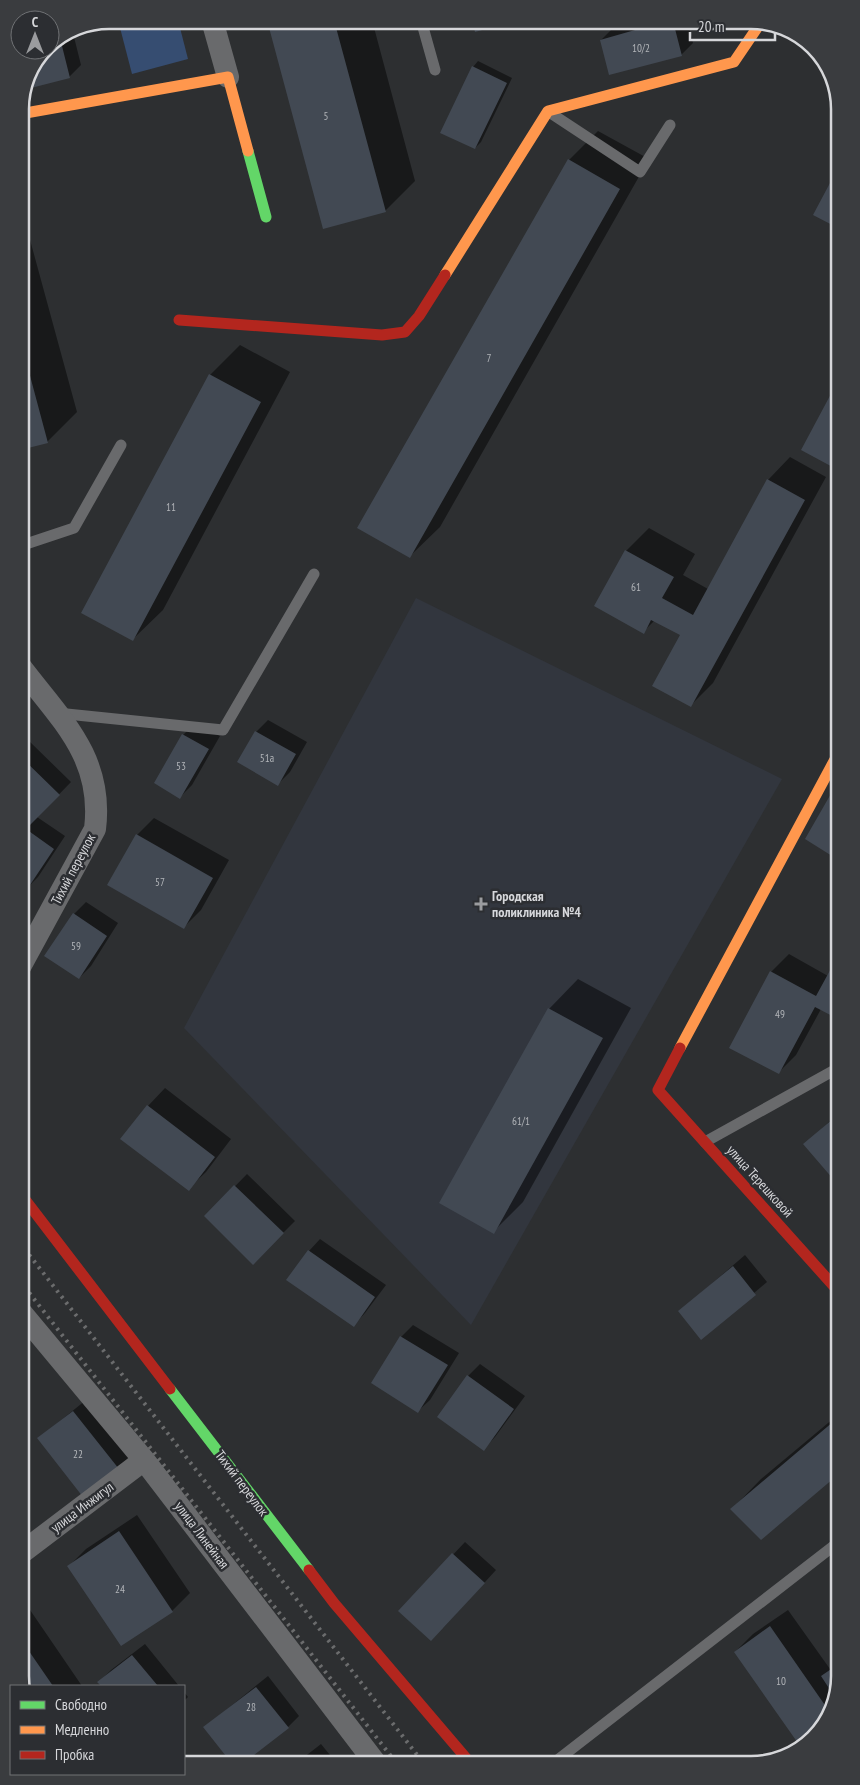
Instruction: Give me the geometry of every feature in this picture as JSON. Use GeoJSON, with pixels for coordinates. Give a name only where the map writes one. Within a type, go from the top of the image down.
{"type":"FeatureCollection","features":[{"type":"Feature","properties":{"kind":"street"},"geometry":{"type":"LineString","coordinates":[[215,29],[266,217]]}},
{"type":"Feature","properties":{"kind":"street"},"geometry":{"type":"LineString","coordinates":[[179,320],[382,335],[405,332],[419,316],[548,112],[714,69],[734,62],[756,29]]}},
{"type":"Feature","properties":{"kind":"street"},"geometry":{"type":"LineString","coordinates":[[29,112],[228,77]]}},
{"type":"Feature","properties":{"kind":"street","name":"Тихий переулок"},"geometry":{"type":"LineString","coordinates":[[29,678],[81,746],[93,776],[97,810],[95,830],[29,951]]}},
{"type":"Feature","properties":{"kind":"street","name":"улица Терешковой"},"geometry":{"type":"LineString","coordinates":[[831,767],[658,1090],[831,1283]]}},
{"type":"Feature","properties":{"kind":"street","name":"Тихий переулок"},"geometry":{"type":"LineString","coordinates":[[29,1205],[334,1603],[464,1756]]}},
{"type":"Feature","properties":{"kind":"street","name":"улица Линейная"},"geometry":{"type":"LineString","coordinates":[[29,1322],[144,1460],[370,1756]]}},
{"type":"Feature","properties":{"kind":"street","name":"улица Инжигул"},"geometry":{"type":"LineString","coordinates":[[29,1547],[144,1460]]}},
{"type":"Feature","properties":{"kind":"lane"},"geometry":{"type":"LineString","coordinates":[[424,29],[435,70]]}},
{"type":"Feature","properties":{"kind":"lane"},"geometry":{"type":"LineString","coordinates":[[548,112],[640,172],[670,125]]}},
{"type":"Feature","properties":{"kind":"lane"},"geometry":{"type":"LineString","coordinates":[[29,543],[74,528],[121,445]]}},
{"type":"Feature","properties":{"kind":"lane"},"geometry":{"type":"LineString","coordinates":[[55,712],[223,730],[314,574]]}},
{"type":"Feature","properties":{"kind":"lane"},"geometry":{"type":"LineString","coordinates":[[705,1142],[831,1072]]}},
{"type":"Feature","properties":{"kind":"lane"},"geometry":{"type":"LineString","coordinates":[[563,1756],[831,1547]]}},
{"type":"Feature","properties":{"kind":"shaded area"},"geometry":{"type":"Polygon","coordinates":[[[120,29],[180,29],[188,59],[132,74],[120,29]]]}},
{"type":"Feature","properties":{"kind":"shaded area","name":"Городская поликлиника №4"},"geometry":{"type":"Polygon","coordinates":[[[416,598],[782,779],[471,1325],[184,1028],[416,598]]]}},
{"type":"Feature","properties":{"kind":"building"},"geometry":{"type":"Polygon","coordinates":[[[269,29],[336,29],[386,212],[323,229],[269,29]]]}},
{"type":"Feature","properties":{"kind":"building"},"geometry":{"type":"Polygon","coordinates":[[[474,29],[486,29],[475,32],[474,29]]]}},
{"type":"Feature","properties":{"kind":"building"},"geometry":{"type":"Polygon","coordinates":[[[675,29],[682,56],[609,75],[600,40],[635,30],[675,29]]]}},
{"type":"Feature","properties":{"kind":"building"},"geometry":{"type":"Polygon","coordinates":[[[62,45],[70,78],[31,88],[45,60],[60,60],[60,46],[62,45]]]}},
{"type":"Feature","properties":{"kind":"building"},"geometry":{"type":"Polygon","coordinates":[[[472,66],[507,83],[475,149],[440,133],[472,66]]]}},
{"type":"Feature","properties":{"kind":"building"},"geometry":{"type":"Polygon","coordinates":[[[568,159],[620,189],[410,558],[357,528],[568,159]]]}},
{"type":"Feature","properties":{"kind":"building"},"geometry":{"type":"Polygon","coordinates":[[[831,181],[831,224],[813,215],[831,181]]]}},
{"type":"Feature","properties":{"kind":"building"},"geometry":{"type":"Polygon","coordinates":[[[29,372],[48,443],[29,448],[29,372]]]}},
{"type":"Feature","properties":{"kind":"building"},"geometry":{"type":"Polygon","coordinates":[[[209,374],[261,402],[133,641],[81,613],[209,374]]]}},
{"type":"Feature","properties":{"kind":"building"},"geometry":{"type":"Polygon","coordinates":[[[831,394],[831,466],[801,450],[831,394]]]}},
{"type":"Feature","properties":{"kind":"building"},"geometry":{"type":"Polygon","coordinates":[[[767,479],[805,500],[691,707],[652,686],[680,635],[651,620],[644,634],[594,606],[625,550],[674,577],[662,598],[693,615],[767,479]]]}},
{"type":"Feature","properties":{"kind":"building"},"geometry":{"type":"Polygon","coordinates":[[[255,731],[296,754],[278,786],[237,762],[255,731]]]}},
{"type":"Feature","properties":{"kind":"building"},"geometry":{"type":"Polygon","coordinates":[[[182,734],[209,749],[180,799],[154,783],[182,734]]]}},
{"type":"Feature","properties":{"kind":"building"},"geometry":{"type":"Polygon","coordinates":[[[29,765],[60,795],[29,826],[29,765]]]}},
{"type":"Feature","properties":{"kind":"building"},"geometry":{"type":"Polygon","coordinates":[[[831,794],[831,855],[805,839],[831,794]]]}},
{"type":"Feature","properties":{"kind":"building"},"geometry":{"type":"Polygon","coordinates":[[[29,831],[54,849],[29,886],[29,831]]]}},
{"type":"Feature","properties":{"kind":"building"},"geometry":{"type":"Polygon","coordinates":[[[136,834],[213,878],[184,929],[107,885],[136,834]]]}},
{"type":"Feature","properties":{"kind":"building"},"geometry":{"type":"Polygon","coordinates":[[[73,913],[107,936],[79,979],[44,956],[73,913]]]}},
{"type":"Feature","properties":{"kind":"building"},"geometry":{"type":"Polygon","coordinates":[[[831,968],[831,1015],[815,1007],[779,1074],[729,1048],[770,971],[816,996],[831,968]]]}},
{"type":"Feature","properties":{"kind":"building"},"geometry":{"type":"Polygon","coordinates":[[[548,1008],[603,1038],[494,1234],[439,1203],[548,1008]]]}},
{"type":"Feature","properties":{"kind":"building"},"geometry":{"type":"Polygon","coordinates":[[[147,1105],[215,1157],[189,1191],[120,1139],[147,1105]]]}},
{"type":"Feature","properties":{"kind":"building"},"geometry":{"type":"Polygon","coordinates":[[[831,1121],[831,1177],[803,1144],[831,1121]]]}},
{"type":"Feature","properties":{"kind":"building"},"geometry":{"type":"Polygon","coordinates":[[[234,1185],[284,1233],[253,1265],[204,1216],[234,1185]]]}},
{"type":"Feature","properties":{"kind":"building"},"geometry":{"type":"Polygon","coordinates":[[[308,1250],[375,1297],[354,1327],[286,1280],[308,1250]]]}},
{"type":"Feature","properties":{"kind":"building"},"geometry":{"type":"Polygon","coordinates":[[[733,1266],[756,1295],[701,1340],[678,1311],[733,1266]]]}},
{"type":"Feature","properties":{"kind":"building"},"geometry":{"type":"Polygon","coordinates":[[[400,1336],[448,1365],[418,1413],[371,1383],[400,1336]]]}},
{"type":"Feature","properties":{"kind":"building"},"geometry":{"type":"Polygon","coordinates":[[[467,1375],[514,1409],[484,1451],[437,1417],[467,1375]]]}},
{"type":"Feature","properties":{"kind":"building"},"geometry":{"type":"Polygon","coordinates":[[[73,1411],[119,1469],[83,1497],[37,1438],[73,1411]]]}},
{"type":"Feature","properties":{"kind":"building"},"geometry":{"type":"Polygon","coordinates":[[[831,1424],[831,1481],[761,1540],[730,1509],[831,1424]]]}},
{"type":"Feature","properties":{"kind":"building"},"geometry":{"type":"Polygon","coordinates":[[[119,1531],[173,1612],[121,1646],[67,1566],[119,1531]]]}},
{"type":"Feature","properties":{"kind":"building"},"geometry":{"type":"Polygon","coordinates":[[[452,1553],[485,1583],[431,1641],[398,1611],[452,1553]]]}},
{"type":"Feature","properties":{"kind":"building"},"geometry":{"type":"Polygon","coordinates":[[[770,1626],[825,1706],[818,1721],[804,1736],[797,1741],[734,1652],[770,1626]]]}},
{"type":"Feature","properties":{"kind":"building"},"geometry":{"type":"Polygon","coordinates":[[[29,1651],[52,1685],[30,1685],[29,1651]]]}},
{"type":"Feature","properties":{"kind":"building"},"geometry":{"type":"Polygon","coordinates":[[[132,1655],[157,1685],[100,1685],[97,1682],[132,1655]]]}},
{"type":"Feature","properties":{"kind":"building"},"geometry":{"type":"Polygon","coordinates":[[[831,1669],[830,1690],[821,1676],[831,1669]]]}},
{"type":"Feature","properties":{"kind":"building"},"geometry":{"type":"Polygon","coordinates":[[[256,1687],[289,1728],[253,1756],[226,1756],[203,1727],[256,1687]]]}},
{"type":"Feature","properties":{"kind":"railway"},"geometry":{"type":"LineString","coordinates":[[29,1255],[418,1756]]}},
{"type":"Feature","properties":{"kind":"railway"},"geometry":{"type":"LineString","coordinates":[[29,1293],[391,1756]]}},
{"type":"Feature","properties":{"kind":"traffic: fast"},"geometry":{"type":"LineString","coordinates":[[248,151],[266,217]]}},
{"type":"Feature","properties":{"kind":"traffic: fast"},"geometry":{"type":"LineString","coordinates":[[170,1389],[309,1570]]}},
{"type":"Feature","properties":{"kind":"traffic: slow"},"geometry":{"type":"LineString","coordinates":[[445,275],[548,111],[734,62],[756,29]]}},
{"type":"Feature","properties":{"kind":"traffic: slow"},"geometry":{"type":"LineString","coordinates":[[29,112],[228,77],[248,151]]}},
{"type":"Feature","properties":{"kind":"traffic: slow"},"geometry":{"type":"LineString","coordinates":[[680,1048],[831,767]]}},
{"type":"Feature","properties":{"kind":"traffic: jam"},"geometry":{"type":"LineString","coordinates":[[179,320],[382,335],[405,332],[419,316],[445,275]]}},
{"type":"Feature","properties":{"kind":"traffic: jam"},"geometry":{"type":"LineString","coordinates":[[680,1048],[658,1090],[831,1283]]}},
{"type":"Feature","properties":{"kind":"traffic: jam"},"geometry":{"type":"LineString","coordinates":[[29,1205],[170,1389]]}},
{"type":"Feature","properties":{"kind":"traffic: jam"},"geometry":{"type":"LineString","coordinates":[[309,1570],[334,1603],[464,1756]]}},
{"type":"Feature","properties":{"kind":"place","name":"Городская поликлиника №4"},"geometry":{"type":"Point","coordinates":[481,904]}}]}
